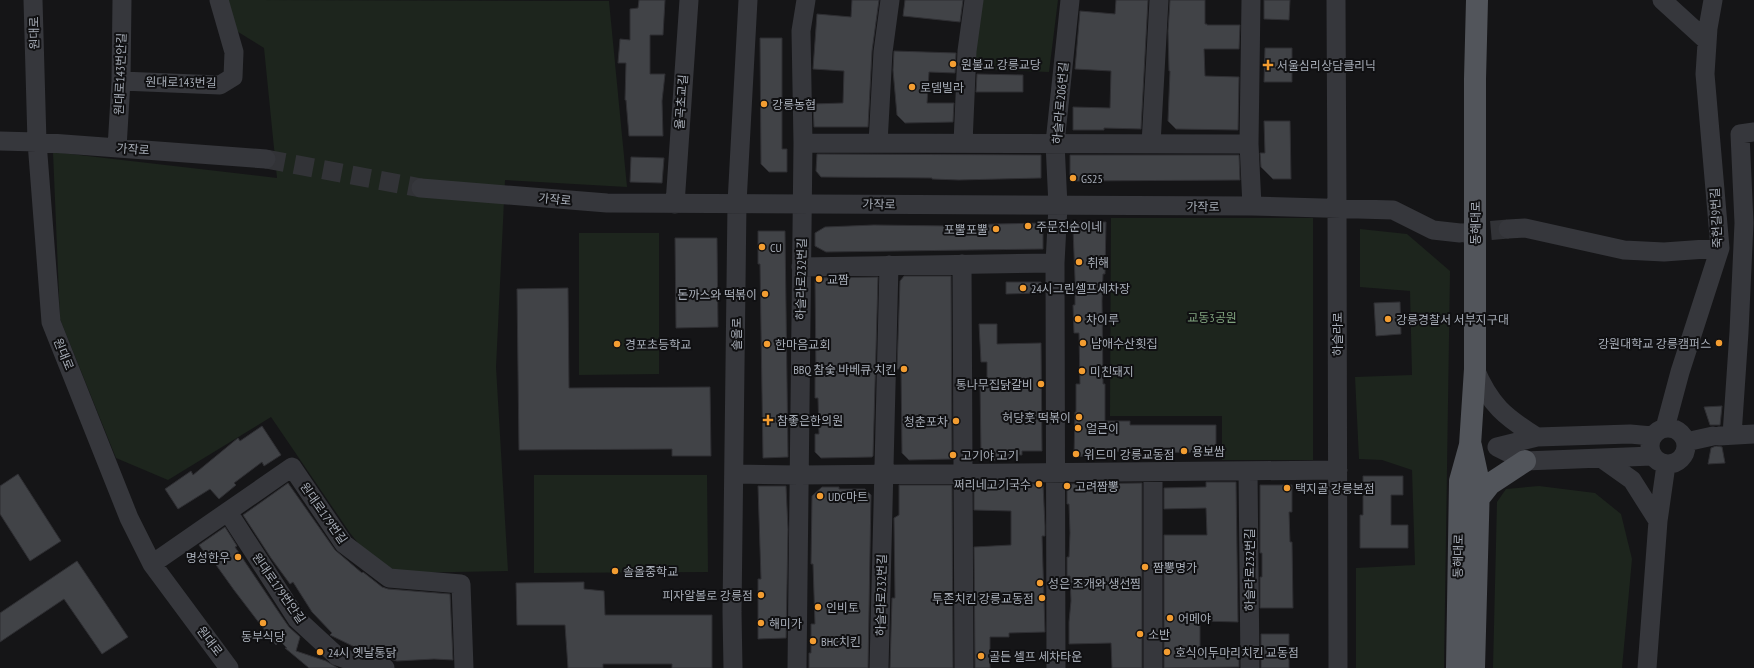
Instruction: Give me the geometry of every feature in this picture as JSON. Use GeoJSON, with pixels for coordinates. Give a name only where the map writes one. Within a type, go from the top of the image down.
{"type":"FeatureCollection","features":[{"type":"Feature","properties":{"kind":"main road","name":"동해대로"},"geometry":{"type":"LineString","coordinates":[[1457,668],[1460,481],[1470,445],[1475,369],[1475,78],[1477,0]]}},
{"type":"Feature","properties":{"kind":"main road","name":"동해대로"},"geometry":{"type":"LineString","coordinates":[[1470,445],[1479,483],[1474,668]]}},
{"type":"Feature","properties":{"kind":"main road"},"geometry":{"type":"LineString","coordinates":[[1479,498],[1490,484],[1525,461]]}},
{"type":"Feature","properties":{"kind":"street","name":"원대로"},"geometry":{"type":"LineString","coordinates":[[33,0],[37,142],[51,322],[129,518],[152,564],[228,666]]}},
{"type":"Feature","properties":{"kind":"street","name":"원대로143번안길"},"geometry":{"type":"LineString","coordinates":[[117,148],[121,81],[122,0]]}},
{"type":"Feature","properties":{"kind":"street","name":"원대로143번길"},"geometry":{"type":"LineString","coordinates":[[121,81],[220,84],[233,77],[234,52],[219,0]]}},
{"type":"Feature","properties":{"kind":"street","name":"율곡초교길"},"geometry":{"type":"LineString","coordinates":[[675,204],[689,0]]}},
{"type":"Feature","properties":{"kind":"street","name":"솔올로"},"geometry":{"type":"LineString","coordinates":[[733,668],[732,612],[735,474],[737,204],[748,0]]}},
{"type":"Feature","properties":{"kind":"street"},"geometry":{"type":"LineString","coordinates":[[802,203],[803,143],[801,30],[806,0]]}},
{"type":"Feature","properties":{"kind":"street"},"geometry":{"type":"LineString","coordinates":[[878,143],[883,52],[890,0]]}},
{"type":"Feature","properties":{"kind":"street"},"geometry":{"type":"LineString","coordinates":[[963,144],[967,51],[974,0]]}},
{"type":"Feature","properties":{"kind":"street","name":"하슬라로206번길"},"geometry":{"type":"LineString","coordinates":[[1058,206],[1055,144],[1070,0]]}},
{"type":"Feature","properties":{"kind":"street"},"geometry":{"type":"LineString","coordinates":[[1151,144],[1159,0]]}},
{"type":"Feature","properties":{"kind":"street"},"geometry":{"type":"LineString","coordinates":[[1251,0],[1249,144],[1252,206]]}},
{"type":"Feature","properties":{"kind":"street","name":"하슬라로"},"geometry":{"type":"LineString","coordinates":[[1336,0],[1338,207],[1338,668]]}},
{"type":"Feature","properties":{"kind":"street"},"geometry":{"type":"LineString","coordinates":[[1662,0],[1707,41]]}},
{"type":"Feature","properties":{"kind":"street","name":"죽헌길9번길"},"geometry":{"type":"LineString","coordinates":[[1659,432],[1720,248],[1705,74],[1707,41],[1713,0]]}},
{"type":"Feature","properties":{"kind":"street"},"geometry":{"type":"LineString","coordinates":[[1721,436],[1739,332],[1744,222],[1740,134],[1754,132]]}},
{"type":"Feature","properties":{"kind":"street","name":"가작로"},"geometry":{"type":"LineString","coordinates":[[0,141],[37,142],[266,159]]}},
{"type":"Feature","properties":{"kind":"street"},"geometry":{"type":"LineString","coordinates":[[803,143],[1249,144]]}},
{"type":"Feature","properties":{"kind":"street","name":"가작로"},"geometry":{"type":"LineString","coordinates":[[421,188],[607,203],[1338,207],[1393,210],[1433,230],[1460,234]]}},
{"type":"Feature","properties":{"kind":"street","name":"하슬라로232번길"},"geometry":{"type":"LineString","coordinates":[[797,668],[802,203]]}},
{"type":"Feature","properties":{"kind":"street"},"geometry":{"type":"LineString","coordinates":[[1056,668],[1055,263],[1058,206]]}},
{"type":"Feature","properties":{"kind":"street"},"geometry":{"type":"LineString","coordinates":[[1508,229],[1524,228],[1624,250],[1664,252],[1720,248]]}},
{"type":"Feature","properties":{"kind":"street"},"geometry":{"type":"LineString","coordinates":[[801,267],[1055,263]]}},
{"type":"Feature","properties":{"kind":"street"},"geometry":{"type":"LineString","coordinates":[[962,264],[964,668]]}},
{"type":"Feature","properties":{"kind":"street","name":"하슬라로232번길"},"geometry":{"type":"LineString","coordinates":[[879,668],[889,265]]}},
{"type":"Feature","properties":{"kind":"street"},"geometry":{"type":"LineString","coordinates":[[1475,369],[1480,382],[1492,402],[1513,422],[1537,437]]}},
{"type":"Feature","properties":{"kind":"street"},"geometry":{"type":"LineString","coordinates":[[1470,445],[1497,447],[1537,437],[1630,434],[1676,430],[1686,442],[1685,454],[1677,462],[1601,458],[1525,461],[1497,447]]}},
{"type":"Feature","properties":{"kind":"street"},"geometry":{"type":"LineString","coordinates":[[1647,668],[1658,521],[1659,461],[1649,446],[1659,432]]}},
{"type":"Feature","properties":{"kind":"street"},"geometry":{"type":"LineString","coordinates":[[1686,442],[1721,436],[1754,434]]}},
{"type":"Feature","properties":{"kind":"street"},"geometry":{"type":"LineString","coordinates":[[1601,458],[1632,480],[1658,521]]}},
{"type":"Feature","properties":{"kind":"street","name":"원대로179번길"},"geometry":{"type":"LineString","coordinates":[[152,564],[292,467],[344,544],[389,578],[461,584],[464,668]]}},
{"type":"Feature","properties":{"kind":"street"},"geometry":{"type":"LineString","coordinates":[[735,474],[963,474],[1338,470]]}},
{"type":"Feature","properties":{"kind":"street","name":"하슬라로232번길"},"geometry":{"type":"LineString","coordinates":[[1248,471],[1250,668]]}},
{"type":"Feature","properties":{"kind":"street"},"geometry":{"type":"LineString","coordinates":[[1153,668],[1154,472]]}},
{"type":"Feature","properties":{"kind":"street","name":"원대로179번안길"},"geometry":{"type":"LineString","coordinates":[[228,512],[297,619],[337,656],[367,666],[385,668]]}},
{"type":"Feature","properties":{"kind":"green space"},"geometry":{"type":"Polygon","coordinates":[[[228,0],[609,1],[627,187],[505,180],[496,367],[508,571],[401,573],[370,558],[350,533],[271,417],[168,480],[116,458],[60,319],[53,152],[277,178],[264,48],[235,30],[228,0]]]}},
{"type":"Feature","properties":{"kind":"green space"},"geometry":{"type":"Polygon","coordinates":[[[983,0],[1058,0],[1049,72],[972,69],[983,0]]]}},
{"type":"Feature","properties":{"kind":"green space","name":"교동3공원"},"geometry":{"type":"Polygon","coordinates":[[[1111,218],[1313,218],[1313,460],[1222,460],[1222,416],[1110,416],[1111,218]]]}},
{"type":"Feature","properties":{"kind":"green space"},"geometry":{"type":"Polygon","coordinates":[[[1360,229],[1407,234],[1450,271],[1444,668],[1356,668],[1356,568],[1415,565],[1412,470],[1382,460],[1359,459],[1355,377],[1412,375],[1410,291],[1360,287],[1360,229]]]}},
{"type":"Feature","properties":{"kind":"green space"},"geometry":{"type":"Polygon","coordinates":[[[579,233],[659,233],[659,374],[579,375],[579,233]]]}},
{"type":"Feature","properties":{"kind":"green space"},"geometry":{"type":"Polygon","coordinates":[[[534,475],[707,475],[708,572],[534,573],[534,475]]]}},
{"type":"Feature","properties":{"kind":"green space"},"geometry":{"type":"Polygon","coordinates":[[[1539,486],[1595,493],[1621,514],[1632,559],[1622,668],[1493,668],[1497,502],[1506,489],[1539,486]]]}},
{"type":"Feature","properties":{"kind":"building"},"geometry":{"type":"Polygon","coordinates":[[[639,0],[665,0],[663,35],[650,35],[650,74],[665,74],[662,101],[663,136],[629,136],[625,100],[626,63],[618,63],[620,39],[630,40],[630,9],[638,8],[639,0]]]}},
{"type":"Feature","properties":{"kind":"building"},"geometry":{"type":"Polygon","coordinates":[[[852,0],[879,0],[872,51],[868,127],[814,127],[813,104],[843,103],[844,71],[813,69],[817,14],[851,17],[852,0]]]}},
{"type":"Feature","properties":{"kind":"building"},"geometry":{"type":"Polygon","coordinates":[[[905,0],[963,0],[960,22],[903,16],[905,0]]]}},
{"type":"Feature","properties":{"kind":"building"},"geometry":{"type":"Polygon","coordinates":[[[1116,0],[1148,0],[1141,129],[1104,128],[1104,130],[1073,130],[1073,107],[1110,108],[1111,71],[1075,69],[1080,11],[1115,14],[1116,0]]]}},
{"type":"Feature","properties":{"kind":"building"},"geometry":{"type":"Polygon","coordinates":[[[1170,0],[1205,0],[1205,24],[1240,25],[1239,49],[1204,49],[1205,76],[1239,77],[1238,130],[1176,129],[1168,121],[1170,71],[1168,31],[1170,0]]]}},
{"type":"Feature","properties":{"kind":"building"},"geometry":{"type":"Polygon","coordinates":[[[1264,0],[1290,0],[1289,20],[1264,19],[1264,0]]]}},
{"type":"Feature","properties":{"kind":"building"},"geometry":{"type":"Polygon","coordinates":[[[760,38],[782,38],[782,149],[787,149],[787,172],[769,172],[761,164],[760,38]]]}},
{"type":"Feature","properties":{"kind":"building"},"geometry":{"type":"Polygon","coordinates":[[[1265,48],[1292,48],[1292,82],[1264,82],[1265,48]]]}},
{"type":"Feature","properties":{"kind":"building"},"geometry":{"type":"Polygon","coordinates":[[[894,51],[956,53],[955,73],[929,72],[927,103],[954,103],[953,122],[905,123],[897,115],[893,70],[894,51]]]}},
{"type":"Feature","properties":{"kind":"building"},"geometry":{"type":"Polygon","coordinates":[[[977,74],[1023,75],[1023,92],[976,92],[977,74]]]}},
{"type":"Feature","properties":{"kind":"building"},"geometry":{"type":"Polygon","coordinates":[[[1264,121],[1290,121],[1291,179],[1273,179],[1261,167],[1260,153],[1265,153],[1264,121]]]}},
{"type":"Feature","properties":{"kind":"building"},"geometry":{"type":"Polygon","coordinates":[[[817,154],[1041,155],[1041,178],[959,180],[932,178],[821,177],[816,171],[817,154]]]}},
{"type":"Feature","properties":{"kind":"building"},"geometry":{"type":"Polygon","coordinates":[[[1070,155],[1239,155],[1240,180],[1070,181],[1070,155]]]}},
{"type":"Feature","properties":{"kind":"building"},"geometry":{"type":"Polygon","coordinates":[[[631,157],[664,158],[662,183],[630,182],[631,157]]]}},
{"type":"Feature","properties":{"kind":"building"},"geometry":{"type":"Polygon","coordinates":[[[1080,222],[1106,222],[1105,274],[1103,274],[1102,301],[1105,421],[1130,421],[1130,425],[1216,425],[1216,453],[1106,451],[1106,457],[1074,456],[1076,384],[1080,384],[1079,333],[1074,333],[1073,305],[1075,305],[1075,279],[1073,229],[1080,222]]]}},
{"type":"Feature","properties":{"kind":"building"},"geometry":{"type":"Polygon","coordinates":[[[1043,223],[1043,249],[826,252],[815,246],[815,233],[825,227],[874,225],[950,226],[1043,223]]]}},
{"type":"Feature","properties":{"kind":"building"},"geometry":{"type":"Polygon","coordinates":[[[758,231],[785,231],[788,457],[763,458],[760,264],[758,264],[758,231]]]}},
{"type":"Feature","properties":{"kind":"building"},"geometry":{"type":"Polygon","coordinates":[[[675,238],[717,238],[718,327],[676,328],[675,238]]]}},
{"type":"Feature","properties":{"kind":"building"},"geometry":{"type":"Polygon","coordinates":[[[904,276],[951,276],[952,459],[909,460],[902,453],[901,369],[897,369],[900,281],[904,276]]]}},
{"type":"Feature","properties":{"kind":"building"},"geometry":{"type":"Polygon","coordinates":[[[878,277],[873,456],[821,458],[815,452],[815,434],[819,434],[818,398],[815,398],[815,278],[878,277]]]}},
{"type":"Feature","properties":{"kind":"building","name":"24시그린셀프세차장"},"geometry":{"type":"Polygon","coordinates":[[[1006,282],[1041,282],[1041,293],[1006,294],[1006,282]]]}},
{"type":"Feature","properties":{"kind":"building"},"geometry":{"type":"Polygon","coordinates":[[[568,288],[569,388],[710,387],[711,456],[672,456],[672,449],[519,450],[517,289],[568,288]]]}},
{"type":"Feature","properties":{"kind":"building","name":"강릉경찰서 서부지구대"},"geometry":{"type":"Polygon","coordinates":[[[1400,302],[1401,334],[1376,336],[1374,303],[1400,302]]]}},
{"type":"Feature","properties":{"kind":"building"},"geometry":{"type":"Polygon","coordinates":[[[979,324],[997,324],[997,344],[1041,343],[1042,451],[1022,451],[1022,455],[1008,455],[1008,460],[989,460],[981,452],[980,384],[987,384],[987,362],[981,362],[979,324]]]}},
{"type":"Feature","properties":{"kind":"building"},"geometry":{"type":"Polygon","coordinates":[[[1722,406],[1720,425],[1710,425],[1704,407],[1722,406]]]}},
{"type":"Feature","properties":{"kind":"building"},"geometry":{"type":"Polygon","coordinates":[[[262,426],[281,455],[264,466],[262,462],[234,483],[236,485],[219,499],[210,489],[178,509],[165,489],[191,471],[193,475],[238,438],[240,441],[262,426]]]}},
{"type":"Feature","properties":{"kind":"building"},"geometry":{"type":"Polygon","coordinates":[[[1716,446],[1722,447],[1725,463],[1708,464],[1711,448],[1716,446]]]}},
{"type":"Feature","properties":{"kind":"building"},"geometry":{"type":"Polygon","coordinates":[[[18,474],[61,541],[30,561],[0,514],[0,486],[18,474]]]}},
{"type":"Feature","properties":{"kind":"building"},"geometry":{"type":"Polygon","coordinates":[[[1363,476],[1403,476],[1403,495],[1391,495],[1391,525],[1408,525],[1408,548],[1360,548],[1360,515],[1363,515],[1363,476]]]}},
{"type":"Feature","properties":{"kind":"building"},"geometry":{"type":"Polygon","coordinates":[[[1206,482],[1236,482],[1238,622],[1200,621],[1200,650],[1239,650],[1239,667],[1164,668],[1164,535],[1207,535],[1206,508],[1164,509],[1164,488],[1206,487],[1206,482]]]}},
{"type":"Feature","properties":{"kind":"building"},"geometry":{"type":"Polygon","coordinates":[[[288,483],[335,550],[362,573],[363,572],[382,587],[388,589],[450,594],[453,660],[434,659],[397,661],[365,652],[330,635],[332,633],[312,612],[293,582],[290,584],[243,515],[288,483]]]}},
{"type":"Feature","properties":{"kind":"building"},"geometry":{"type":"Polygon","coordinates":[[[1142,483],[1142,668],[1112,668],[1111,643],[1069,644],[1071,601],[1070,576],[1067,576],[1067,557],[1069,557],[1070,533],[1069,504],[1067,504],[1067,484],[1142,483]]]}},
{"type":"Feature","properties":{"kind":"building"},"geometry":{"type":"Polygon","coordinates":[[[974,484],[1043,484],[1045,536],[1042,536],[1045,632],[1009,633],[1009,637],[990,637],[990,668],[975,668],[974,547],[1011,545],[1011,511],[974,510],[974,484]]]}},
{"type":"Feature","properties":{"kind":"building"},"geometry":{"type":"Polygon","coordinates":[[[899,485],[952,485],[953,668],[890,668],[892,598],[895,598],[894,518],[899,515],[899,485]]]}},
{"type":"Feature","properties":{"kind":"building"},"geometry":{"type":"Polygon","coordinates":[[[1260,485],[1292,485],[1292,512],[1289,512],[1290,542],[1292,542],[1293,608],[1260,608],[1262,553],[1260,553],[1260,485]]]}},
{"type":"Feature","properties":{"kind":"building"},"geometry":{"type":"Polygon","coordinates":[[[758,486],[786,486],[788,529],[786,638],[758,639],[758,579],[761,579],[758,486]]]}},
{"type":"Feature","properties":{"kind":"building"},"geometry":{"type":"Polygon","coordinates":[[[822,487],[839,487],[839,489],[865,489],[871,495],[868,668],[809,668],[809,653],[811,653],[811,624],[815,624],[813,564],[811,564],[812,496],[822,487]]]}},
{"type":"Feature","properties":{"kind":"building"},"geometry":{"type":"Polygon","coordinates":[[[225,527],[237,546],[235,547],[282,617],[289,627],[300,637],[296,651],[326,661],[338,668],[309,668],[285,648],[287,648],[280,641],[276,645],[214,562],[212,563],[199,545],[225,527]]]}},
{"type":"Feature","properties":{"kind":"building"},"geometry":{"type":"Polygon","coordinates":[[[77,561],[128,637],[102,654],[64,599],[0,642],[0,613],[77,561]]]}},
{"type":"Feature","properties":{"kind":"building"},"geometry":{"type":"Polygon","coordinates":[[[584,582],[584,589],[604,591],[605,615],[712,615],[712,668],[672,668],[672,664],[603,664],[603,668],[568,668],[565,625],[517,625],[516,583],[584,582]]]}},
{"type":"Feature","properties":{"kind":"building"},"geometry":{"type":"Polygon","coordinates":[[[1261,634],[1289,634],[1289,668],[1261,668],[1261,634]]]}},
{"type":"Feature","properties":{"kind":"tunnel"},"geometry":{"type":"LineString","coordinates":[[266,159],[421,188]]}},
{"type":"Feature","properties":{"kind":"tunnel"},"geometry":{"type":"LineString","coordinates":[[1462,233],[1508,229]]}},
{"type":"Feature","properties":{"kind":"place","name":"원불교 강릉교당"},"geometry":{"type":"Point","coordinates":[953,64]}},
{"type":"Feature","properties":{"kind":"place","name":"서울심리상담클리닉"},"geometry":{"type":"Point","coordinates":[1268,65]}},
{"type":"Feature","properties":{"kind":"place","name":"로뎀빌라"},"geometry":{"type":"Point","coordinates":[912,87]}},
{"type":"Feature","properties":{"kind":"place","name":"강릉농협"},"geometry":{"type":"Point","coordinates":[764,104]}},
{"type":"Feature","properties":{"kind":"place","name":"GS25"},"geometry":{"type":"Point","coordinates":[1073,178]}},
{"type":"Feature","properties":{"kind":"place","name":"주문진순이네"},"geometry":{"type":"Point","coordinates":[1028,226]}},
{"type":"Feature","properties":{"kind":"place","name":"포뿔포뿔"},"geometry":{"type":"Point","coordinates":[996,229]}},
{"type":"Feature","properties":{"kind":"place","name":"CU"},"geometry":{"type":"Point","coordinates":[762,247]}},
{"type":"Feature","properties":{"kind":"place","name":"취해"},"geometry":{"type":"Point","coordinates":[1079,262]}},
{"type":"Feature","properties":{"kind":"place","name":"교짬"},"geometry":{"type":"Point","coordinates":[819,279]}},
{"type":"Feature","properties":{"kind":"place","name":"24시그린셀프세차장"},"geometry":{"type":"Point","coordinates":[1023,288]}},
{"type":"Feature","properties":{"kind":"place","name":"돈까스와 떡볶이"},"geometry":{"type":"Point","coordinates":[765,294]}},
{"type":"Feature","properties":{"kind":"place","name":"차이루"},"geometry":{"type":"Point","coordinates":[1078,319]}},
{"type":"Feature","properties":{"kind":"place","name":"강릉경찰서 서부지구대"},"geometry":{"type":"Point","coordinates":[1388,319]}},
{"type":"Feature","properties":{"kind":"place","name":"남애수산횟집"},"geometry":{"type":"Point","coordinates":[1083,343]}},
{"type":"Feature","properties":{"kind":"place","name":"강원대학교 강릉캠퍼스"},"geometry":{"type":"Point","coordinates":[1719,343]}},
{"type":"Feature","properties":{"kind":"place","name":"경포초등학교"},"geometry":{"type":"Point","coordinates":[617,344]}},
{"type":"Feature","properties":{"kind":"place","name":"한마음교회"},"geometry":{"type":"Point","coordinates":[767,344]}},
{"type":"Feature","properties":{"kind":"place","name":"BBQ 참숯 바베큐 치킨"},"geometry":{"type":"Point","coordinates":[904,369]}},
{"type":"Feature","properties":{"kind":"place","name":"미친돼지"},"geometry":{"type":"Point","coordinates":[1082,371]}},
{"type":"Feature","properties":{"kind":"place","name":"통나무집닭갈비"},"geometry":{"type":"Point","coordinates":[1041,384]}},
{"type":"Feature","properties":{"kind":"place","name":"허당훗 떡볶이"},"geometry":{"type":"Point","coordinates":[1079,417]}},
{"type":"Feature","properties":{"kind":"place","name":"참좋은한의원"},"geometry":{"type":"Point","coordinates":[768,420]}},
{"type":"Feature","properties":{"kind":"place","name":"청춘포차"},"geometry":{"type":"Point","coordinates":[956,421]}},
{"type":"Feature","properties":{"kind":"place","name":"얼큰이"},"geometry":{"type":"Point","coordinates":[1078,428]}},
{"type":"Feature","properties":{"kind":"place","name":"용보쌈"},"geometry":{"type":"Point","coordinates":[1184,451]}},
{"type":"Feature","properties":{"kind":"place","name":"위드미 강릉교동점"},"geometry":{"type":"Point","coordinates":[1076,454]}},
{"type":"Feature","properties":{"kind":"place","name":"고기야 고기"},"geometry":{"type":"Point","coordinates":[953,455]}},
{"type":"Feature","properties":{"kind":"place","name":"쩌리네고기국수"},"geometry":{"type":"Point","coordinates":[1039,484]}},
{"type":"Feature","properties":{"kind":"place","name":"고려짬뽕"},"geometry":{"type":"Point","coordinates":[1067,486]}},
{"type":"Feature","properties":{"kind":"place","name":"택지골 강릉본점"},"geometry":{"type":"Point","coordinates":[1287,488]}},
{"type":"Feature","properties":{"kind":"place","name":"UDC마트"},"geometry":{"type":"Point","coordinates":[820,496]}},
{"type":"Feature","properties":{"kind":"place","name":"명성한우"},"geometry":{"type":"Point","coordinates":[238,557]}},
{"type":"Feature","properties":{"kind":"place","name":"짬뽕명가"},"geometry":{"type":"Point","coordinates":[1145,567]}},
{"type":"Feature","properties":{"kind":"place","name":"솔올중학교"},"geometry":{"type":"Point","coordinates":[615,571]}},
{"type":"Feature","properties":{"kind":"place","name":"성은 조개와 생선찜"},"geometry":{"type":"Point","coordinates":[1040,583]}},
{"type":"Feature","properties":{"kind":"place","name":"피자알볼로 강릉점"},"geometry":{"type":"Point","coordinates":[761,595]}},
{"type":"Feature","properties":{"kind":"place","name":"투존치킨 강릉교동점"},"geometry":{"type":"Point","coordinates":[1042,598]}},
{"type":"Feature","properties":{"kind":"place","name":"인비토"},"geometry":{"type":"Point","coordinates":[818,607]}},
{"type":"Feature","properties":{"kind":"place","name":"어메야"},"geometry":{"type":"Point","coordinates":[1170,618]}},
{"type":"Feature","properties":{"kind":"place","name":"동부식당"},"geometry":{"type":"Point","coordinates":[263,623]}},
{"type":"Feature","properties":{"kind":"place","name":"해미가"},"geometry":{"type":"Point","coordinates":[761,623]}},
{"type":"Feature","properties":{"kind":"place","name":"소반"},"geometry":{"type":"Point","coordinates":[1140,634]}},
{"type":"Feature","properties":{"kind":"place","name":"BHC치킨"},"geometry":{"type":"Point","coordinates":[813,641]}},
{"type":"Feature","properties":{"kind":"place","name":"24시 옛날통닭"},"geometry":{"type":"Point","coordinates":[320,652]}},
{"type":"Feature","properties":{"kind":"place","name":"호식이두마리치킨 교동점"},"geometry":{"type":"Point","coordinates":[1167,652]}},
{"type":"Feature","properties":{"kind":"place","name":"골든 셀프 세차타운"},"geometry":{"type":"Point","coordinates":[981,656]}}]}
